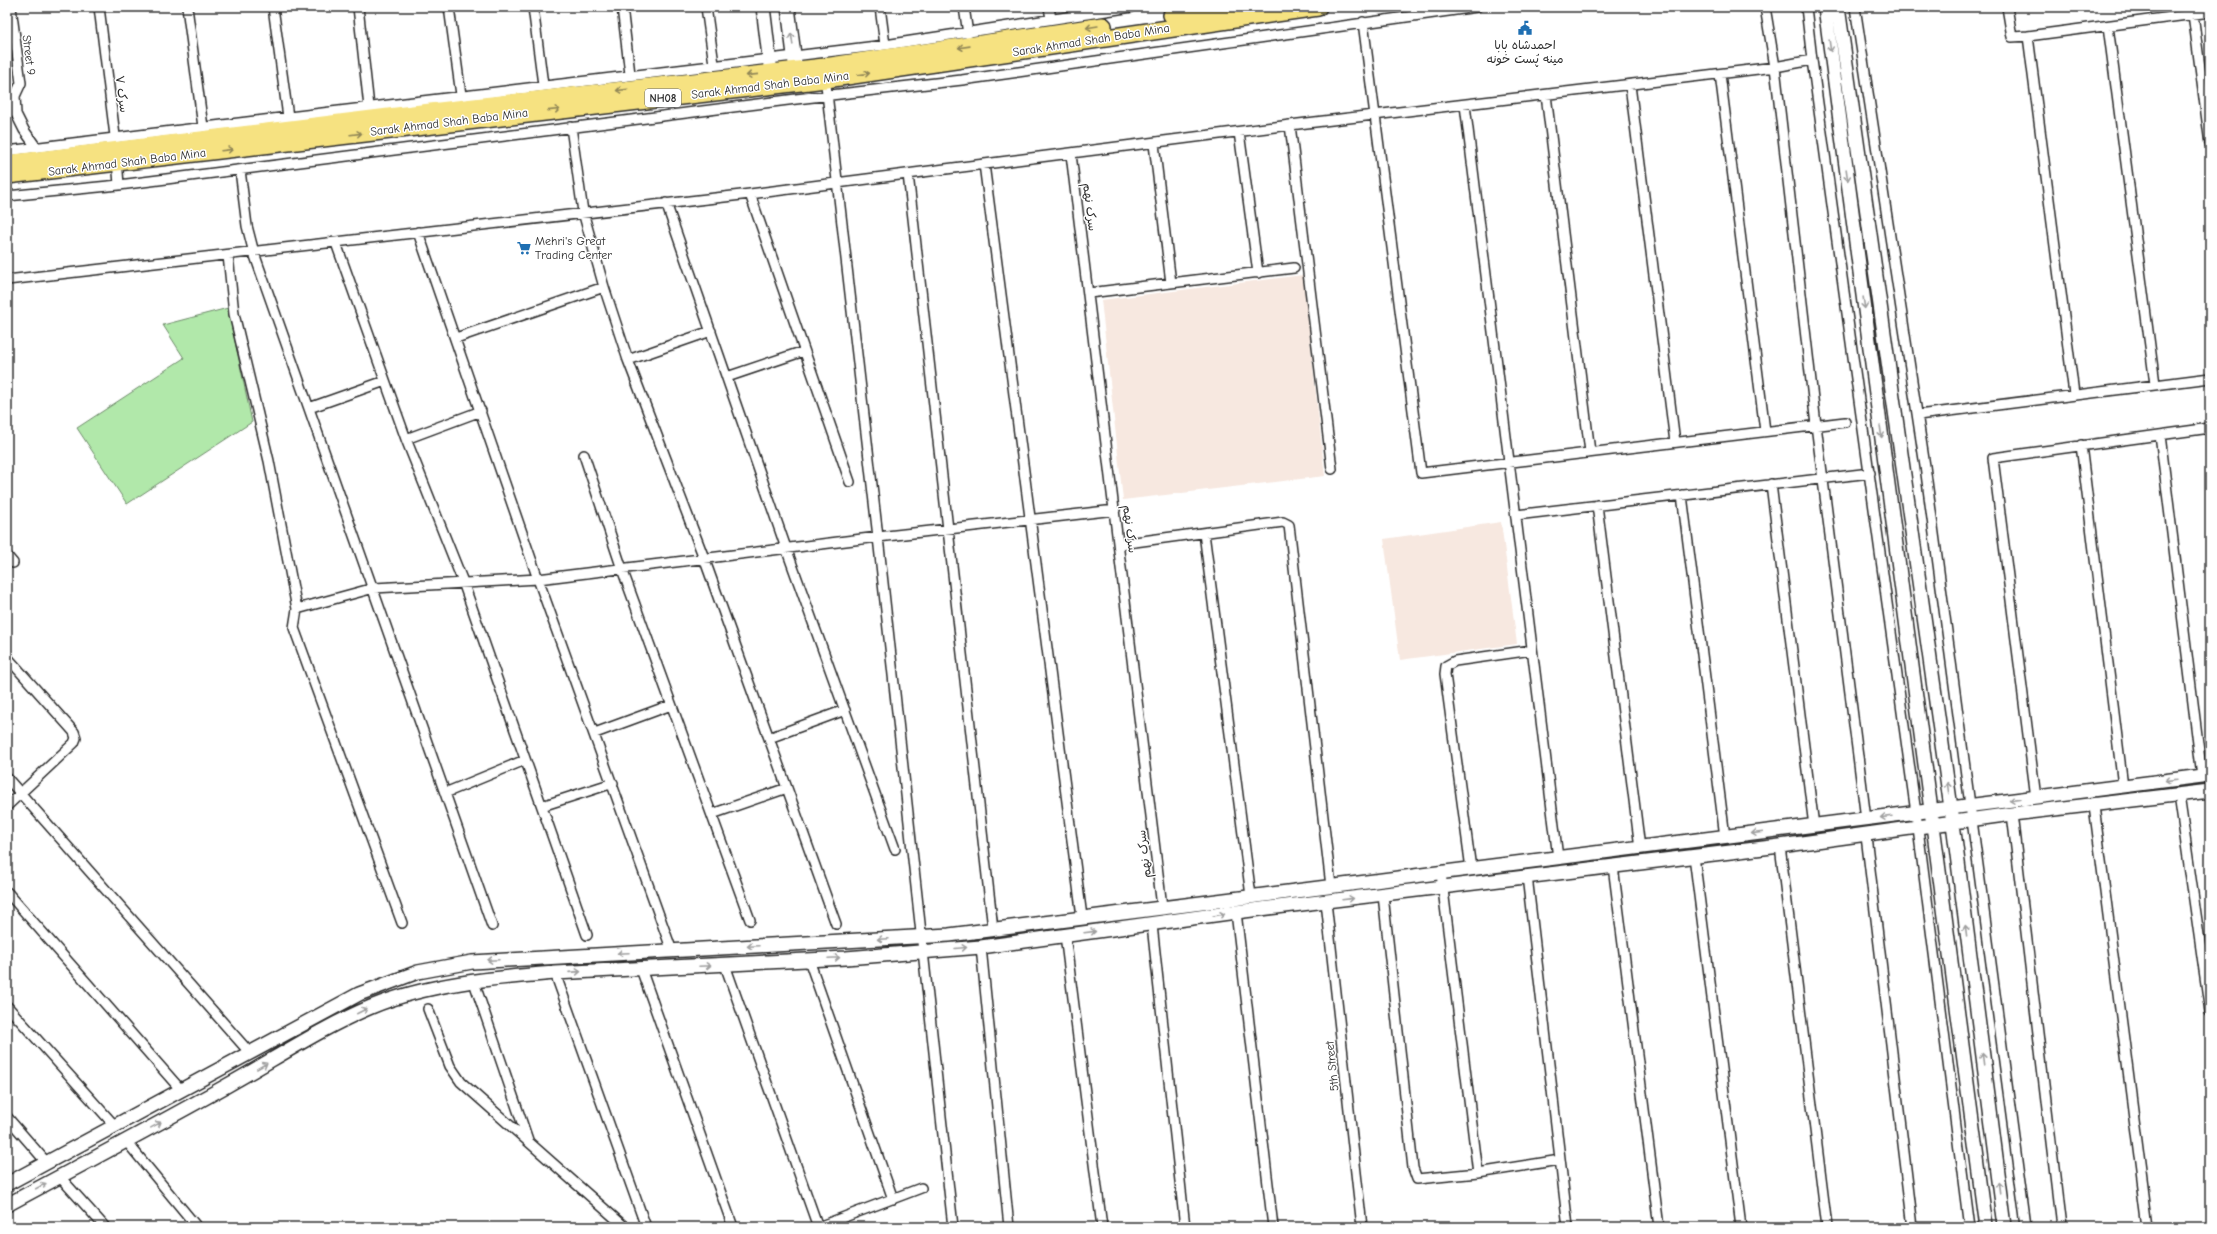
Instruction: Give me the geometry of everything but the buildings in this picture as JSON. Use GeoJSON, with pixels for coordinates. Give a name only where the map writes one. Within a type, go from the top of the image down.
{"type":"FeatureCollection","features":[{"type":"Feature","properties":{"kind":"highway","name":"NH08"},"geometry":{"type":"LineString","coordinates":[[7,164],[413,114],[795,63],[825,81],[1228,7]]}},
{"type":"Feature","properties":{"kind":"highway","name":"Sarak Ahmad Shah Baba Mina"},"geometry":{"type":"LineString","coordinates":[[7,175],[116,151],[528,113],[825,81],[1318,7]]}},
{"type":"Feature","properties":{"kind":"street","name":"Street 9"},"geometry":{"type":"LineString","coordinates":[[11,7],[21,83],[15,96],[16,114],[24,130],[36,147]]}},
{"type":"Feature","properties":{"kind":"street","name":"سرک ۷"},"geometry":{"type":"LineString","coordinates":[[99,7],[119,185]]}},
{"type":"Feature","properties":{"kind":"street"},"geometry":{"type":"LineString","coordinates":[[187,7],[203,127]]}},
{"type":"Feature","properties":{"kind":"street"},"geometry":{"type":"LineString","coordinates":[[273,7],[288,117]]}},
{"type":"Feature","properties":{"kind":"street"},"geometry":{"type":"LineString","coordinates":[[358,7],[369,107]]}},
{"type":"Feature","properties":{"kind":"street"},"geometry":{"type":"LineString","coordinates":[[449,7],[460,94]]}},
{"type":"Feature","properties":{"kind":"street"},"geometry":{"type":"LineString","coordinates":[[534,7],[543,85]]}},
{"type":"Feature","properties":{"kind":"street"},"geometry":{"type":"LineString","coordinates":[[622,7],[630,74]]}},
{"type":"Feature","properties":{"kind":"street"},"geometry":{"type":"LineString","coordinates":[[706,7],[714,64]]}},
{"type":"Feature","properties":{"kind":"street"},"geometry":{"type":"LineString","coordinates":[[7,151],[36,147],[116,151],[203,127],[369,107],[460,94],[714,64],[770,66],[763,7]]}},
{"type":"Feature","properties":{"kind":"street"},"geometry":{"type":"LineString","coordinates":[[788,7],[795,63],[885,45],[968,34],[1050,19],[1132,7]]}},
{"type":"Feature","properties":{"kind":"street"},"geometry":{"type":"LineString","coordinates":[[880,7],[885,45]]}},
{"type":"Feature","properties":{"kind":"street"},"geometry":{"type":"LineString","coordinates":[[964,7],[968,34]]}},
{"type":"Feature","properties":{"kind":"street"},"geometry":{"type":"LineString","coordinates":[[1049,7],[1050,19]]}},
{"type":"Feature","properties":{"kind":"street"},"geometry":{"type":"LineString","coordinates":[[7,196],[119,185],[571,127],[825,81],[962,80],[1477,7]]}},
{"type":"Feature","properties":{"kind":"street"},"geometry":{"type":"LineString","coordinates":[[1765,7],[1774,67],[1816,425],[1866,819]]}},
{"type":"Feature","properties":{"kind":"street"},"geometry":{"type":"LineString","coordinates":[[1806,7],[1812,60],[1916,813],[1969,1227]]}},
{"type":"Feature","properties":{"kind":"street"},"geometry":{"type":"LineString","coordinates":[[1825,7],[1986,1227]]}},
{"type":"Feature","properties":{"kind":"street"},"geometry":{"type":"LineString","coordinates":[[1838,7],[1951,808],[2005,1227]]}},
{"type":"Feature","properties":{"kind":"street"},"geometry":{"type":"LineString","coordinates":[[1855,7],[1918,415],[2026,1227]]}},
{"type":"Feature","properties":{"kind":"street"},"geometry":{"type":"LineString","coordinates":[[2007,7],[2012,37],[2210,12]]}},
{"type":"Feature","properties":{"kind":"street"},"geometry":{"type":"LineString","coordinates":[[2193,14],[2210,144]]}},
{"type":"Feature","properties":{"kind":"street"},"geometry":{"type":"LineString","coordinates":[[1363,22],[1420,471],[1424,474],[1590,452],[1845,422]]}},
{"type":"Feature","properties":{"kind":"street"},"geometry":{"type":"LineString","coordinates":[[2108,26],[2155,384]]}},
{"type":"Feature","properties":{"kind":"street"},"geometry":{"type":"LineString","coordinates":[[2028,36],[2074,394]]}},
{"type":"Feature","properties":{"kind":"street"},"geometry":{"type":"LineString","coordinates":[[7,280],[254,253],[583,212],[750,194],[1154,144],[1290,125],[1720,74],[1774,67],[1812,60]]}},
{"type":"Feature","properties":{"kind":"street"},"geometry":{"type":"LineString","coordinates":[[1720,74],[1765,431]]}},
{"type":"Feature","properties":{"kind":"street"},"geometry":{"type":"LineString","coordinates":[[825,81],[878,537],[952,1227]]}},
{"type":"Feature","properties":{"kind":"street"},"geometry":{"type":"LineString","coordinates":[[1630,85],[1675,442]]}},
{"type":"Feature","properties":{"kind":"street"},"geometry":{"type":"LineString","coordinates":[[1546,95],[1590,452]]}},
{"type":"Feature","properties":{"kind":"street"},"geometry":{"type":"LineString","coordinates":[[1465,105],[1558,858]]}},
{"type":"Feature","properties":{"kind":"street"},"geometry":{"type":"LineString","coordinates":[[1290,125],[1326,402],[1332,469]]}},
{"type":"Feature","properties":{"kind":"street"},"geometry":{"type":"LineString","coordinates":[[571,127],[583,212],[604,287],[628,360],[704,558],[836,924]]}},
{"type":"Feature","properties":{"kind":"street"},"geometry":{"type":"LineString","coordinates":[[1239,132],[1258,273]]}},
{"type":"Feature","properties":{"kind":"street"},"geometry":{"type":"LineString","coordinates":[[1154,144],[1171,284]]}},
{"type":"Feature","properties":{"kind":"street","name":"سرک نهم"},"geometry":{"type":"LineString","coordinates":[[1071,154],[1120,544],[1162,908]]}},
{"type":"Feature","properties":{"kind":"street"},"geometry":{"type":"LineString","coordinates":[[984,164],[1082,917]]}},
{"type":"Feature","properties":{"kind":"street"},"geometry":{"type":"LineString","coordinates":[[240,170],[246,226],[254,253],[374,588],[492,926]]}},
{"type":"Feature","properties":{"kind":"street"},"geometry":{"type":"LineString","coordinates":[[908,174],[993,929]]}},
{"type":"Feature","properties":{"kind":"street"},"geometry":{"type":"LineString","coordinates":[[750,194],[850,482]]}},
{"type":"Feature","properties":{"kind":"street"},"geometry":{"type":"LineString","coordinates":[[666,203],[786,548],[895,849]]}},
{"type":"Feature","properties":{"kind":"street"},"geometry":{"type":"LineString","coordinates":[[418,232],[456,338],[538,579],[595,733],[672,951]]}},
{"type":"Feature","properties":{"kind":"street"},"geometry":{"type":"LineString","coordinates":[[336,243],[406,439],[463,582],[587,935]]}},
{"type":"Feature","properties":{"kind":"street"},"geometry":{"type":"LineString","coordinates":[[228,255],[234,314],[269,460],[297,609],[294,628],[402,923]]}},
{"type":"Feature","properties":{"kind":"street"},"geometry":{"type":"LineString","coordinates":[[1089,293],[1294,268]]}},
{"type":"Feature","properties":{"kind":"street"},"geometry":{"type":"LineString","coordinates":[[456,338],[604,287]]}},
{"type":"Feature","properties":{"kind":"street"},"geometry":{"type":"LineString","coordinates":[[628,360],[711,331]]}},
{"type":"Feature","properties":{"kind":"street"},"geometry":{"type":"LineString","coordinates":[[727,377],[804,351]]}},
{"type":"Feature","properties":{"kind":"street"},"geometry":{"type":"LineString","coordinates":[[1918,415],[2074,394],[2210,378]]}},
{"type":"Feature","properties":{"kind":"street"},"geometry":{"type":"LineString","coordinates":[[309,408],[385,381]]}},
{"type":"Feature","properties":{"kind":"street"},"geometry":{"type":"LineString","coordinates":[[406,439],[481,411]]}},
{"type":"Feature","properties":{"kind":"street"},"geometry":{"type":"LineString","coordinates":[[2036,798],[1993,458],[2210,428]]}},
{"type":"Feature","properties":{"kind":"street"},"geometry":{"type":"LineString","coordinates":[[7,1184],[359,994],[418,972],[472,962],[922,937],[2206,776],[2160,435]]}},
{"type":"Feature","properties":{"kind":"street"},"geometry":{"type":"LineString","coordinates":[[2081,445],[2123,786]]}},
{"type":"Feature","properties":{"kind":"street"},"geometry":{"type":"LineString","coordinates":[[584,455],[622,569],[750,920]]}},
{"type":"Feature","properties":{"kind":"street"},"geometry":{"type":"LineString","coordinates":[[1516,515],[1870,473]]}},
{"type":"Feature","properties":{"kind":"street"},"geometry":{"type":"LineString","coordinates":[[1771,484],[1814,826]]}},
{"type":"Feature","properties":{"kind":"street"},"geometry":{"type":"LineString","coordinates":[[1682,495],[1725,837]]}},
{"type":"Feature","properties":{"kind":"street"},"geometry":{"type":"LineString","coordinates":[[1597,505],[1640,848]]}},
{"type":"Feature","properties":{"kind":"street"},"geometry":{"type":"LineString","coordinates":[[297,609],[374,588],[538,579],[947,528],[1115,510]]}},
{"type":"Feature","properties":{"kind":"street"},"geometry":{"type":"LineString","coordinates":[[1120,544],[1283,522],[1289,525],[1332,886]]}},
{"type":"Feature","properties":{"kind":"street"},"geometry":{"type":"LineString","coordinates":[[1204,533],[1251,896]]}},
{"type":"Feature","properties":{"kind":"street"},"geometry":{"type":"LineString","coordinates":[[1472,869],[1445,674],[1446,666],[1455,661],[1532,650]]}},
{"type":"Feature","properties":{"kind":"street"},"geometry":{"type":"LineString","coordinates":[[7,657],[74,732],[76,738],[74,744],[7,806]]}},
{"type":"Feature","properties":{"kind":"street"},"geometry":{"type":"LineString","coordinates":[[595,733],[671,705]]}},
{"type":"Feature","properties":{"kind":"street"},"geometry":{"type":"LineString","coordinates":[[769,738],[845,710]]}},
{"type":"Feature","properties":{"kind":"street"},"geometry":{"type":"LineString","coordinates":[[445,793],[525,760]]}},
{"type":"Feature","properties":{"kind":"street"},"geometry":{"type":"LineString","coordinates":[[7,778],[250,1053]]}},
{"type":"Feature","properties":{"kind":"street"},"geometry":{"type":"LineString","coordinates":[[542,806],[613,783]]}},
{"type":"Feature","properties":{"kind":"street"},"geometry":{"type":"LineString","coordinates":[[712,814],[787,788]]}},
{"type":"Feature","properties":{"kind":"street"},"geometry":{"type":"LineString","coordinates":[[7,1205],[126,1141],[327,1029],[372,1007],[425,990],[474,982],[555,973],[809,960],[981,947],[1152,925],[1236,912],[1866,836],[1917,827],[2012,814],[2094,806],[2210,791]]}},
{"type":"Feature","properties":{"kind":"street"},"geometry":{"type":"LineString","coordinates":[[2179,795],[2210,1012]]}},
{"type":"Feature","properties":{"kind":"street"},"geometry":{"type":"LineString","coordinates":[[2094,806],[2148,1227]]}},
{"type":"Feature","properties":{"kind":"street"},"geometry":{"type":"LineString","coordinates":[[2012,814],[2061,1227]]}},
{"type":"Feature","properties":{"kind":"street"},"geometry":{"type":"LineString","coordinates":[[1866,836],[1913,1227]]}},
{"type":"Feature","properties":{"kind":"street"},"geometry":{"type":"LineString","coordinates":[[1780,846],[1827,1227]]}},
{"type":"Feature","properties":{"kind":"street"},"geometry":{"type":"LineString","coordinates":[[1694,856],[1741,1227]]}},
{"type":"Feature","properties":{"kind":"street"},"geometry":{"type":"LineString","coordinates":[[1613,866],[1659,1227]]}},
{"type":"Feature","properties":{"kind":"street"},"geometry":{"type":"LineString","coordinates":[[1441,873],[1478,1173]]}},
{"type":"Feature","properties":{"kind":"street"},"geometry":{"type":"LineString","coordinates":[[1528,876],[1568,1227]]}},
{"type":"Feature","properties":{"kind":"street"},"geometry":{"type":"LineString","coordinates":[[7,892],[181,1090]]}},
{"type":"Feature","properties":{"kind":"street"},"geometry":{"type":"LineString","coordinates":[[1383,895],[1415,1174],[1417,1179],[1423,1180],[1478,1173],[1560,1160]]}},
{"type":"Feature","properties":{"kind":"street","name":"5th Street"},"geometry":{"type":"LineString","coordinates":[[1326,902],[1362,1227]]}},
{"type":"Feature","properties":{"kind":"street"},"geometry":{"type":"LineString","coordinates":[[1236,912],[1273,1227]]}},
{"type":"Feature","properties":{"kind":"street"},"geometry":{"type":"LineString","coordinates":[[1152,925],[1185,1227]]}},
{"type":"Feature","properties":{"kind":"street"},"geometry":{"type":"LineString","coordinates":[[1065,935],[1102,1227]]}},
{"type":"Feature","properties":{"kind":"street"},"geometry":{"type":"LineString","coordinates":[[981,947],[1009,1227]]}},
{"type":"Feature","properties":{"kind":"street"},"geometry":{"type":"LineString","coordinates":[[809,960],[893,1199]]}},
{"type":"Feature","properties":{"kind":"street"},"geometry":{"type":"LineString","coordinates":[[725,965],[818,1227],[921,1188]]}},
{"type":"Feature","properties":{"kind":"street"},"geometry":{"type":"LineString","coordinates":[[641,969],[733,1227]]}},
{"type":"Feature","properties":{"kind":"street"},"geometry":{"type":"LineString","coordinates":[[555,973],[646,1227]]}},
{"type":"Feature","properties":{"kind":"street"},"geometry":{"type":"LineString","coordinates":[[474,982],[528,1141]]}},
{"type":"Feature","properties":{"kind":"street"},"geometry":{"type":"LineString","coordinates":[[7,1006],[115,1126]]}},
{"type":"Feature","properties":{"kind":"street"},"geometry":{"type":"LineString","coordinates":[[428,1009],[450,1066],[461,1082],[626,1227]]}},
{"type":"Feature","properties":{"kind":"street"},"geometry":{"type":"LineString","coordinates":[[7,1117],[47,1163]]}},
{"type":"Feature","properties":{"kind":"street"},"geometry":{"type":"LineString","coordinates":[[126,1141],[197,1227]]}},
{"type":"Feature","properties":{"kind":"street"},"geometry":{"type":"LineString","coordinates":[[60,1177],[104,1227]]}},
{"type":"Feature","properties":{"kind":"shaded area"},"geometry":{"type":"Polygon","coordinates":[[[1303,275],[1325,476],[1123,500],[1101,300],[1303,275]]]}},
{"type":"Feature","properties":{"kind":"shaded area"},"geometry":{"type":"Polygon","coordinates":[[[1501,522],[1517,644],[1400,660],[1384,539],[1501,522]]]}},
{"type":"Feature","properties":{"kind":"green space"},"geometry":{"type":"Polygon","coordinates":[[[228,308],[252,422],[127,504],[77,428],[184,358],[163,325],[228,308]]]}},
{"type":"Feature","properties":{"kind":"place","name":"احمدشاه بابا مینه پُست خونه"},"geometry":{"type":"Point","coordinates":[1525,28]}},
{"type":"Feature","properties":{"kind":"place","name":"Mehri's Great Trading Center"},"geometry":{"type":"Point","coordinates":[524,248]}}]}
